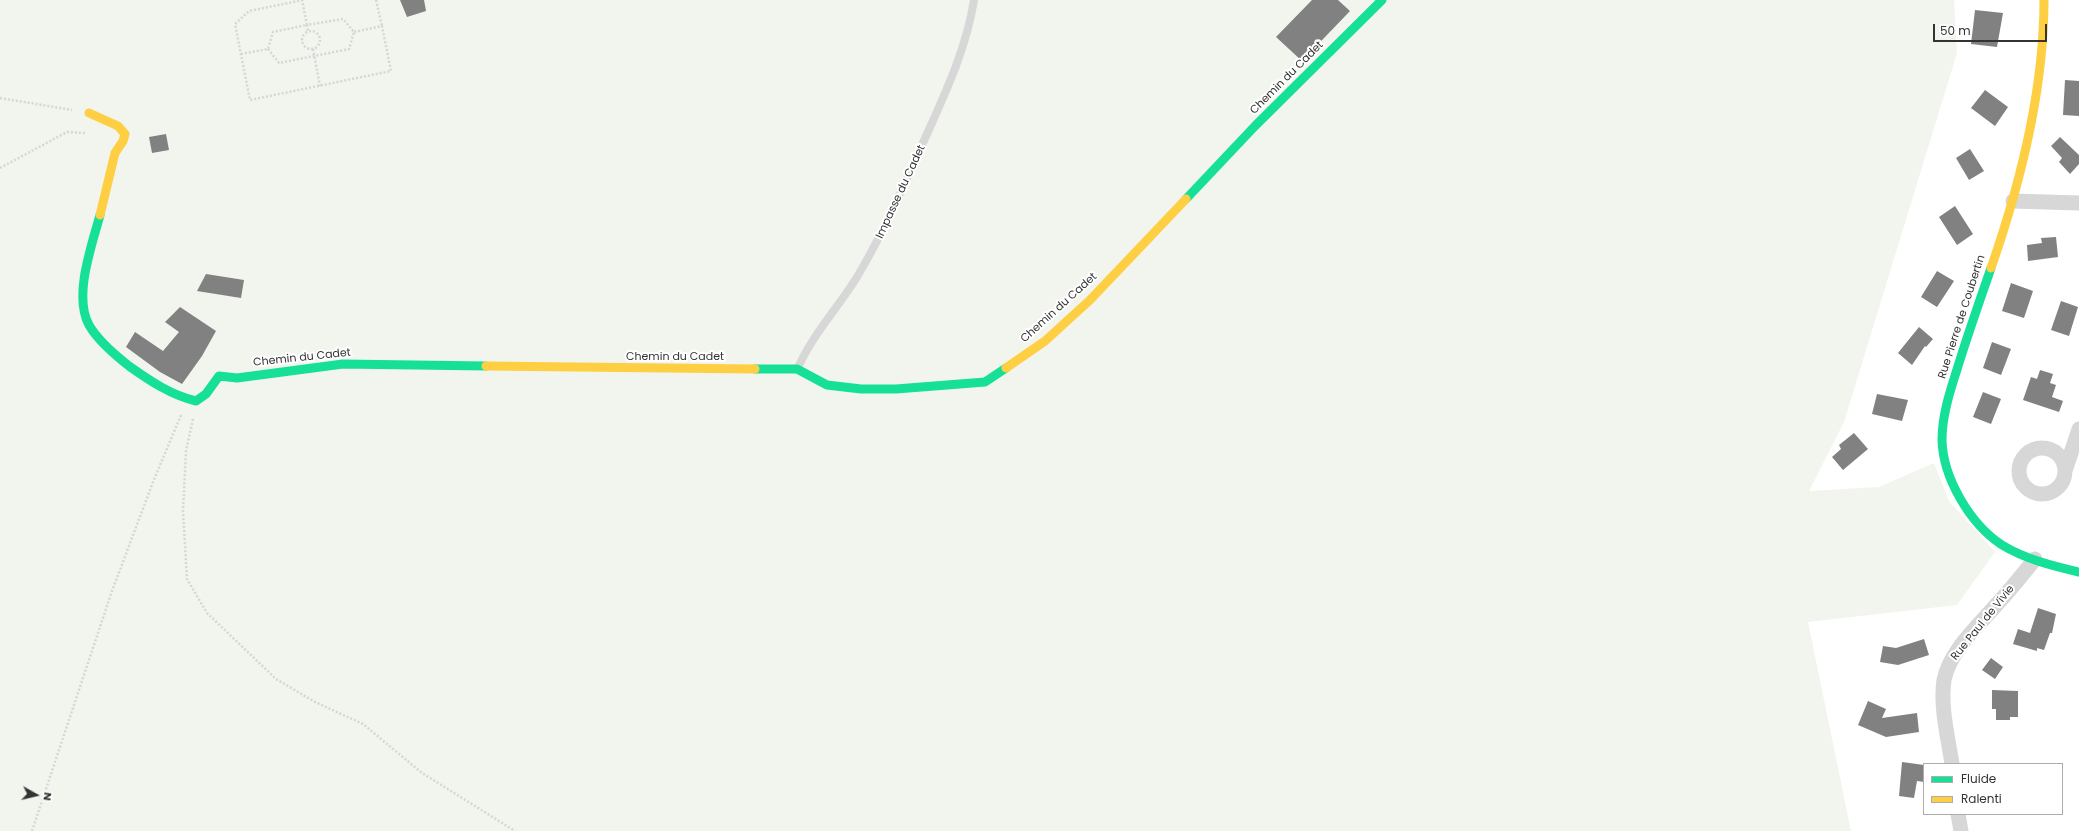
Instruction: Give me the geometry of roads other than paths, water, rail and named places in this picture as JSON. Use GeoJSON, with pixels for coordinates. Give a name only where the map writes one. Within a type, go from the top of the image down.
{"type":"FeatureCollection","features":[{"type":"Feature","properties":{"kind":"street","name":"Chemin du Cadet"},"geometry":{"type":"LineString","coordinates":[[89,113],[118,126],[125,134],[123,141],[115,153],[84,280],[83,300],[88,323],[98,339],[147,378],[192,401],[206,394],[219,376],[237,378],[343,364],[712,370],[797,369],[827,385],[861,389],[963,386],[985,382],[1004,370],[1045,340],[1090,300],[1255,126],[1382,0]]}},
{"type":"Feature","properties":{"kind":"street","name":"Rue Pierre de Coubertin"},"geometry":{"type":"LineString","coordinates":[[2044,0],[2044,41],[2039,80],[2013,201],[1967,336],[1945,408],[1943,449],[1954,486],[1976,520],[2001,544],[2035,559],[2079,572]]}},
{"type":"Feature","properties":{"kind":"street"},"geometry":{"type":"LineString","coordinates":[[2013,201],[2079,203]]}},
{"type":"Feature","properties":{"kind":"street"},"geometry":{"type":"LineString","coordinates":[[2065,471],[2079,429]]}},
{"type":"Feature","properties":{"kind":"street","name":"Rue Paul de Vivie"},"geometry":{"type":"LineString","coordinates":[[1952,763],[1943,698],[1944,679],[1948,666],[1970,635],[2035,559]]}},
{"type":"Feature","properties":{"kind":"street"},"geometry":{"type":"LineString","coordinates":[[1958,815],[1961,831]]}},
{"type":"Feature","properties":{"kind":"lane","name":"Impasse du Cadet"},"geometry":{"type":"LineString","coordinates":[[797,369],[806,349],[848,292],[874,249],[947,90],[961,52],[974,0]]}}]}
